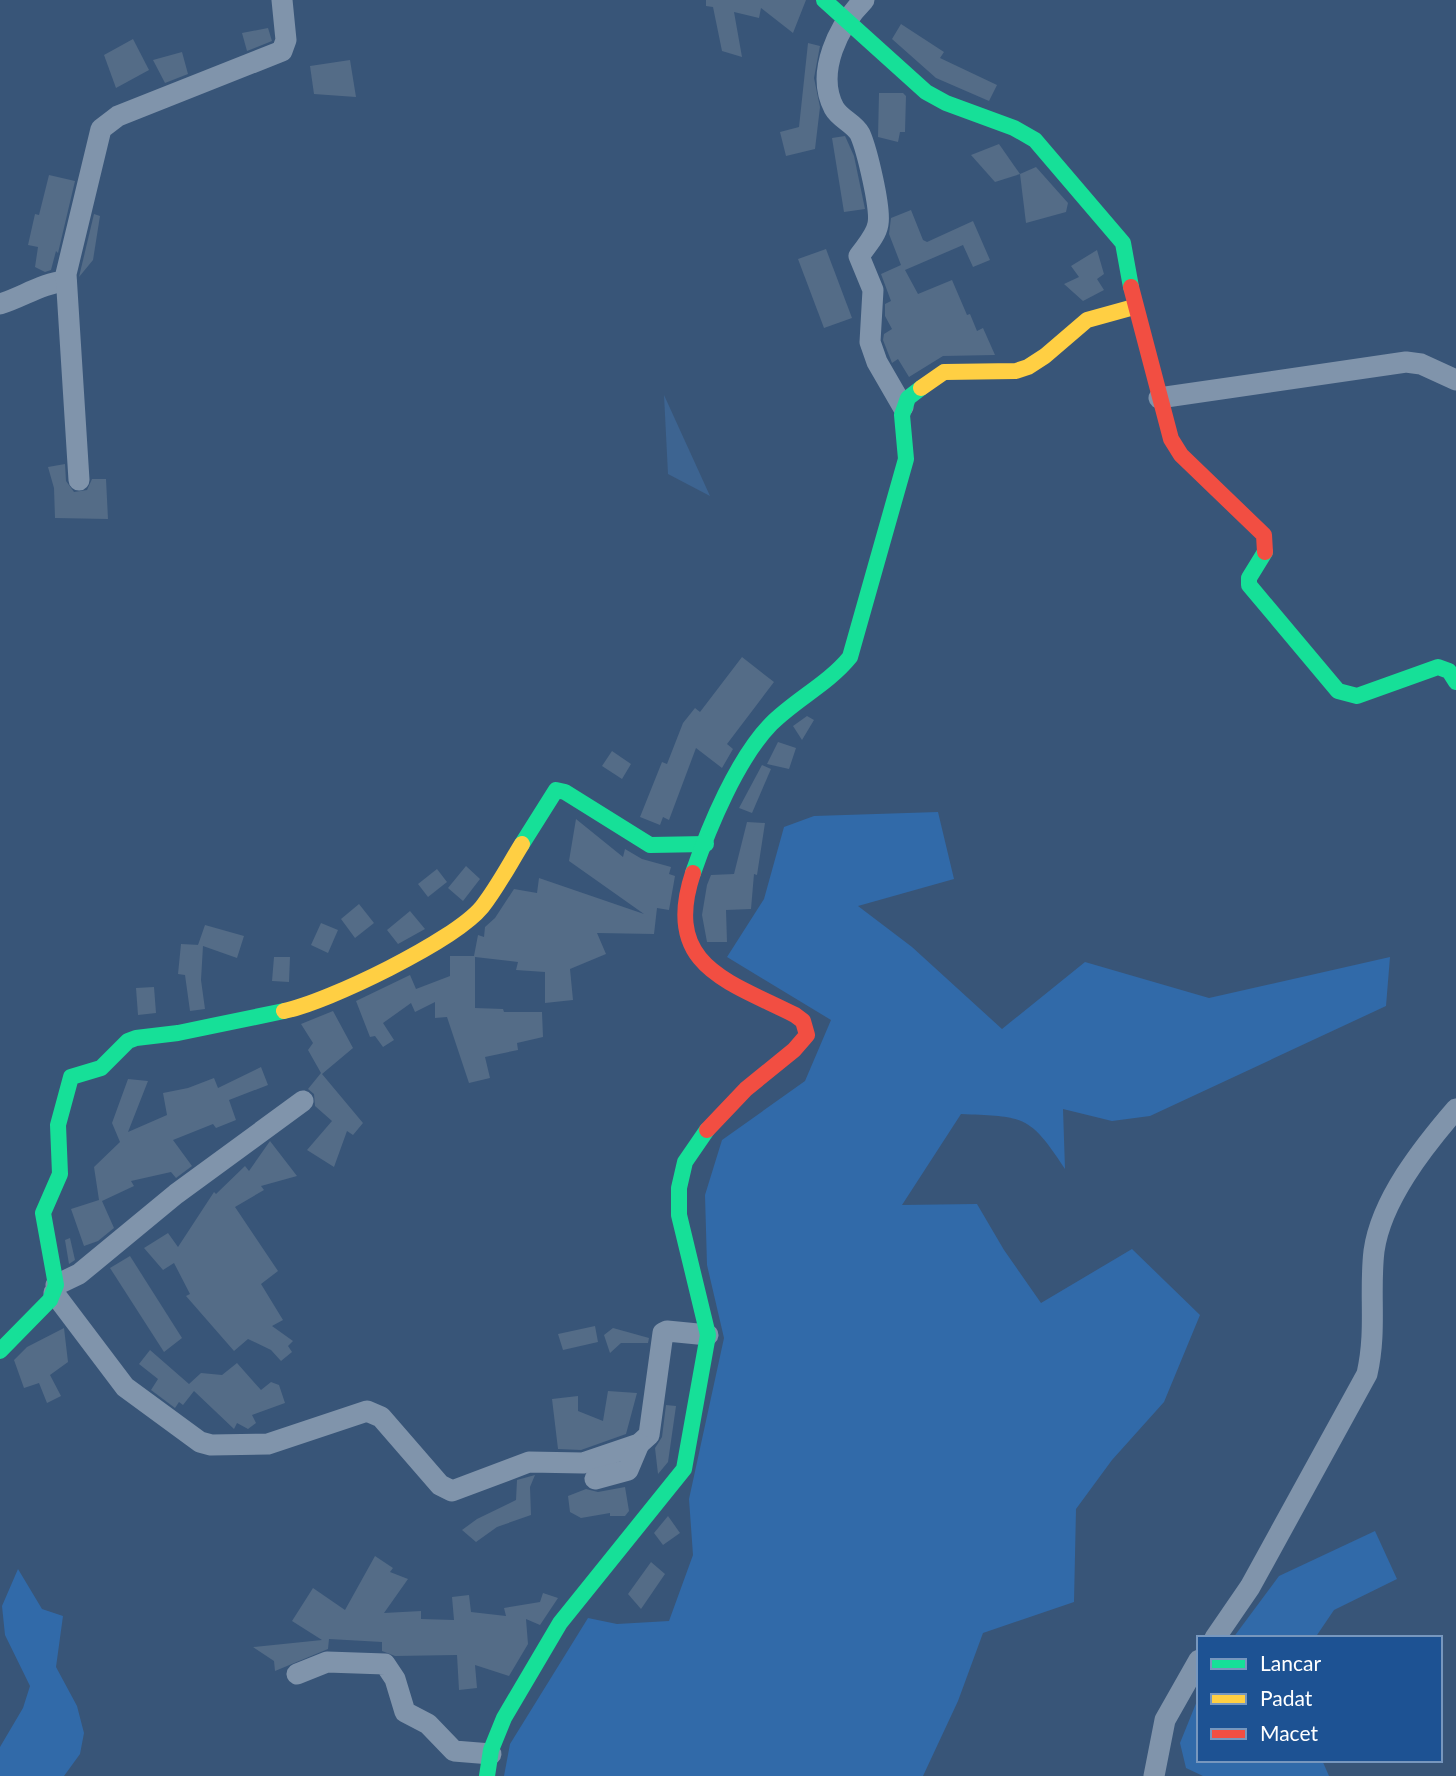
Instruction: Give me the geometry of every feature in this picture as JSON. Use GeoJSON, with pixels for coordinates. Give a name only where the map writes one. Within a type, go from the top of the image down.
{"type":"FeatureCollection","features":[{"type":"Feature","properties":{"kind":"street"},"geometry":{"type":"LineString","coordinates":[[79,480],[66,281],[98,137],[105,123],[278,54],[286,40],[282,0]]}},
{"type":"Feature","properties":{"kind":"street"},"geometry":{"type":"LineString","coordinates":[[824,0],[846,17],[926,92],[946,103],[1025,133],[1045,149],[1123,243],[1134,307],[1171,439],[1181,455],[1267,539],[1267,549],[1250,578],[1252,592],[1300,643],[1338,691],[1357,696],[1438,667],[1449,671],[1456,682]]}},
{"type":"Feature","properties":{"kind":"street"},"geometry":{"type":"LineString","coordinates":[[487,1776],[491,1754],[504,1718],[560,1623],[684,1469],[708,1335],[680,1227],[678,1196],[685,1162],[693,1148],[749,1087],[807,1035],[803,1021],[796,1015],[704,966],[688,940],[687,899],[691,881],[735,777],[764,733],[785,710],[835,675],[850,657],[906,458],[903,407],[877,362],[870,342],[873,289],[859,257],[876,231],[879,216],[861,137],[834,110],[829,95],[831,54],[846,17],[864,0]]}},
{"type":"Feature","properties":{"kind":"street"},"geometry":{"type":"LineString","coordinates":[[0,304],[28,295],[47,283],[66,281]]}},
{"type":"Feature","properties":{"kind":"street"},"geometry":{"type":"LineString","coordinates":[[903,407],[914,390],[944,372],[1016,372],[1027,369],[1055,349],[1074,327],[1090,317],[1134,307]]}},
{"type":"Feature","properties":{"kind":"street"},"geometry":{"type":"LineString","coordinates":[[1159,398],[1406,362],[1421,364],[1456,380]]}},
{"type":"Feature","properties":{"kind":"street"},"geometry":{"type":"LineString","coordinates":[[706,844],[650,845],[565,792],[556,790],[481,909],[432,945],[376,975],[293,1009],[178,1033],[136,1038],[128,1041],[101,1068],[71,1077],[58,1125],[60,1174],[47,1198],[43,1213],[55,1289],[125,1387],[206,1445],[268,1444],[359,1413],[375,1413],[440,1485],[452,1491],[521,1464],[583,1463],[639,1444],[649,1435],[663,1334],[667,1331],[708,1335]]}},
{"type":"Feature","properties":{"kind":"street"},"geometry":{"type":"LineString","coordinates":[[0,1351],[40,1312],[55,1289],[79,1274],[166,1202],[303,1101]]}},
{"type":"Feature","properties":{"kind":"street"},"geometry":{"type":"LineString","coordinates":[[1215,1636],[1250,1587],[1346,1418],[1367,1374],[1374,1343],[1374,1249],[1391,1202],[1415,1156],[1456,1109]]}},
{"type":"Feature","properties":{"kind":"street"},"geometry":{"type":"LineString","coordinates":[[595,1479],[628,1471],[639,1444]]}},
{"type":"Feature","properties":{"kind":"street"},"geometry":{"type":"LineString","coordinates":[[297,1674],[327,1662],[385,1664],[395,1679],[405,1712],[428,1724],[454,1751],[491,1754]]}},
{"type":"Feature","properties":{"kind":"street"},"geometry":{"type":"LineString","coordinates":[[1154,1776],[1166,1720],[1197,1664]]}},
{"type":"Feature","properties":{"kind":"shaded area"},"geometry":{"type":"Polygon","coordinates":[[[664,395],[710,496],[668,474],[664,395]]]}},
{"type":"Feature","properties":{"kind":"shaded area"},"geometry":{"type":"Polygon","coordinates":[[[938,812],[954,879],[858,906],[912,947],[1002,1029],[1085,962],[1209,998],[1390,957],[1386,1006],[1150,1116],[1112,1121],[1063,1109],[1065,1169],[1042,1138],[1023,1122],[999,1116],[961,1114],[902,1205],[977,1204],[1004,1250],[1041,1303],[1132,1249],[1200,1315],[1164,1402],[1112,1460],[1076,1509],[1074,1602],[983,1633],[958,1701],[923,1776],[504,1776],[510,1744],[588,1618],[617,1624],[669,1621],[693,1555],[689,1499],[724,1338],[707,1265],[705,1195],[722,1140],[805,1081],[831,1020],[727,957],[764,899],[784,827],[814,816],[938,812]]]}},
{"type":"Feature","properties":{"kind":"shaded area"},"geometry":{"type":"Polygon","coordinates":[[[1375,1531],[1397,1579],[1334,1610],[1316,1636],[1234,1636],[1279,1576],[1375,1531]]]}},
{"type":"Feature","properties":{"kind":"shaded area"},"geometry":{"type":"Polygon","coordinates":[[[18,1569],[42,1609],[63,1616],[56,1667],[77,1706],[84,1733],[80,1754],[64,1776],[0,1776],[0,1747],[23,1708],[30,1686],[5,1635],[2,1606],[18,1569]]]}},
{"type":"Feature","properties":{"kind":"shaded area"},"geometry":{"type":"Polygon","coordinates":[[[1197,1701],[1197,1762],[1323,1762],[1329,1776],[1203,1776],[1186,1768],[1180,1743],[1197,1701]]]}},
{"type":"Feature","properties":{"kind":"building"},"geometry":{"type":"Polygon","coordinates":[[[706,0],[806,0],[793,33],[761,8],[759,18],[734,12],[742,57],[722,51],[713,7],[706,6],[706,0]]]}},
{"type":"Feature","properties":{"kind":"building"},"geometry":{"type":"Polygon","coordinates":[[[901,24],[944,52],[940,58],[997,85],[989,101],[936,78],[892,39],[901,24]]]}},
{"type":"Feature","properties":{"kind":"building"},"geometry":{"type":"Polygon","coordinates":[[[268,28],[272,41],[247,51],[242,33],[268,28]]]}},
{"type":"Feature","properties":{"kind":"building"},"geometry":{"type":"Polygon","coordinates":[[[133,39],[149,70],[116,88],[104,55],[133,39]]]}},
{"type":"Feature","properties":{"kind":"building"},"geometry":{"type":"Polygon","coordinates":[[[808,43],[820,46],[814,78],[820,107],[815,149],[786,156],[780,132],[799,127],[808,43]]]}},
{"type":"Feature","properties":{"kind":"building"},"geometry":{"type":"Polygon","coordinates":[[[182,52],[188,74],[165,83],[153,60],[182,52]]]}},
{"type":"Feature","properties":{"kind":"building"},"geometry":{"type":"Polygon","coordinates":[[[350,60],[356,97],[314,94],[310,66],[350,60]]]}},
{"type":"Feature","properties":{"kind":"building"},"geometry":{"type":"Polygon","coordinates":[[[879,93],[903,93],[906,96],[905,132],[900,132],[898,142],[878,137],[879,93]]]}},
{"type":"Feature","properties":{"kind":"building"},"geometry":{"type":"Polygon","coordinates":[[[845,136],[854,156],[865,209],[844,212],[832,138],[845,136]]]}},
{"type":"Feature","properties":{"kind":"building"},"geometry":{"type":"Polygon","coordinates":[[[999,144],[1020,174],[995,182],[971,155],[999,144]]]}},
{"type":"Feature","properties":{"kind":"building"},"geometry":{"type":"Polygon","coordinates":[[[1036,167],[1068,203],[1066,212],[1026,223],[1020,174],[1036,167]]]}},
{"type":"Feature","properties":{"kind":"building"},"geometry":{"type":"Polygon","coordinates":[[[49,175],[75,181],[58,253],[56,251],[51,270],[45,272],[35,267],[38,247],[28,245],[35,214],[39,215],[49,175]]]}},
{"type":"Feature","properties":{"kind":"building"},"geometry":{"type":"Polygon","coordinates":[[[911,210],[923,240],[927,242],[973,221],[990,260],[973,267],[963,245],[905,270],[918,294],[952,280],[967,315],[970,314],[977,331],[983,328],[995,355],[943,356],[909,377],[898,359],[892,363],[883,340],[884,334],[892,329],[885,316],[885,304],[891,301],[881,274],[901,265],[889,234],[891,218],[911,210]]]}},
{"type":"Feature","properties":{"kind":"building"},"geometry":{"type":"Polygon","coordinates":[[[94,214],[100,216],[93,260],[79,277],[94,214]]]}},
{"type":"Feature","properties":{"kind":"building"},"geometry":{"type":"Polygon","coordinates":[[[826,249],[852,318],[824,328],[798,259],[826,249]]]}},
{"type":"Feature","properties":{"kind":"building"},"geometry":{"type":"Polygon","coordinates":[[[1097,250],[1104,274],[1097,279],[1104,290],[1083,301],[1064,284],[1079,277],[1071,266],[1097,250]]]}},
{"type":"Feature","properties":{"kind":"building"},"geometry":{"type":"Polygon","coordinates":[[[65,464],[66,481],[74,492],[87,490],[92,479],[106,479],[108,519],[55,518],[54,488],[48,467],[65,464]]]}},
{"type":"Feature","properties":{"kind":"building"},"geometry":{"type":"Polygon","coordinates":[[[742,657],[774,682],[727,744],[733,749],[722,768],[696,748],[669,820],[663,817],[660,825],[640,817],[662,762],[667,764],[683,723],[695,708],[700,712],[742,657]]]}},
{"type":"Feature","properties":{"kind":"building"},"geometry":{"type":"Polygon","coordinates":[[[807,716],[814,720],[802,740],[793,726],[807,716]]]}},
{"type":"Feature","properties":{"kind":"building"},"geometry":{"type":"Polygon","coordinates":[[[778,742],[796,748],[789,769],[767,764],[778,742]]]}},
{"type":"Feature","properties":{"kind":"building"},"geometry":{"type":"Polygon","coordinates":[[[612,751],[631,764],[622,779],[602,766],[612,751]]]}},
{"type":"Feature","properties":{"kind":"building"},"geometry":{"type":"Polygon","coordinates":[[[762,765],[771,769],[752,813],[739,808],[762,765]]]}},
{"type":"Feature","properties":{"kind":"building"},"geometry":{"type":"Polygon","coordinates":[[[576,819],[623,857],[625,849],[642,859],[671,867],[669,874],[675,876],[669,910],[657,908],[654,934],[597,933],[606,954],[570,969],[573,1000],[545,1003],[545,972],[516,970],[518,962],[475,957],[475,1008],[503,1009],[504,1012],[542,1012],[543,1037],[517,1043],[518,1050],[485,1057],[490,1078],[469,1083],[447,1017],[435,1018],[435,1002],[415,1012],[411,1003],[383,1023],[394,1040],[383,1047],[375,1036],[370,1037],[356,1001],[410,975],[416,989],[450,976],[450,956],[474,956],[478,935],[484,937],[485,927],[495,918],[514,889],[537,893],[539,878],[644,914],[569,861],[576,819]]]}},
{"type":"Feature","properties":{"kind":"building"},"geometry":{"type":"Polygon","coordinates":[[[747,822],[765,823],[757,875],[754,874],[751,909],[726,910],[727,942],[707,942],[702,915],[707,885],[711,875],[734,874],[747,822]]]}},
{"type":"Feature","properties":{"kind":"building"},"geometry":{"type":"Polygon","coordinates":[[[466,866],[480,879],[463,901],[448,888],[466,866]]]}},
{"type":"Feature","properties":{"kind":"building"},"geometry":{"type":"Polygon","coordinates":[[[437,869],[447,882],[428,897],[418,884],[437,869]]]}},
{"type":"Feature","properties":{"kind":"building"},"geometry":{"type":"Polygon","coordinates":[[[359,904],[374,923],[355,938],[341,919],[359,904]]]}},
{"type":"Feature","properties":{"kind":"building"},"geometry":{"type":"Polygon","coordinates":[[[410,911],[425,929],[398,944],[387,930],[410,911]]]}},
{"type":"Feature","properties":{"kind":"building"},"geometry":{"type":"Polygon","coordinates":[[[321,923],[338,930],[328,953],[311,945],[321,923]]]}},
{"type":"Feature","properties":{"kind":"building"},"geometry":{"type":"Polygon","coordinates":[[[205,925],[244,936],[237,958],[203,946],[201,980],[205,1009],[190,1011],[185,975],[178,974],[181,944],[198,945],[205,925]]]}},
{"type":"Feature","properties":{"kind":"building"},"geometry":{"type":"Polygon","coordinates":[[[274,957],[290,957],[289,982],[272,981],[274,957]]]}},
{"type":"Feature","properties":{"kind":"building"},"geometry":{"type":"Polygon","coordinates":[[[154,987],[156,1013],[138,1015],[136,988],[154,987]]]}},
{"type":"Feature","properties":{"kind":"building"},"geometry":{"type":"Polygon","coordinates":[[[333,1011],[353,1048],[322,1074],[363,1123],[353,1135],[347,1131],[334,1167],[307,1150],[332,1121],[315,1106],[314,1094],[308,1089],[321,1073],[308,1050],[313,1043],[301,1024],[333,1011]]]}},
{"type":"Feature","properties":{"kind":"building"},"geometry":{"type":"Polygon","coordinates":[[[261,1067],[268,1085],[229,1100],[236,1120],[216,1128],[213,1124],[173,1140],[192,1166],[176,1178],[171,1172],[131,1181],[134,1186],[102,1201],[114,1228],[98,1241],[84,1246],[71,1209],[99,1200],[94,1167],[120,1142],[112,1123],[128,1079],[148,1081],[128,1132],[167,1115],[163,1093],[188,1088],[214,1078],[218,1088],[261,1067]]]}},
{"type":"Feature","properties":{"kind":"building"},"geometry":{"type":"Polygon","coordinates":[[[270,1141],[297,1176],[261,1186],[264,1190],[235,1207],[278,1271],[261,1284],[283,1320],[272,1326],[293,1341],[288,1346],[292,1352],[281,1361],[271,1350],[248,1339],[234,1351],[186,1296],[190,1294],[174,1263],[163,1270],[144,1248],[168,1233],[178,1247],[214,1192],[216,1194],[245,1166],[249,1171],[270,1141]]]}},
{"type":"Feature","properties":{"kind":"building"},"geometry":{"type":"Polygon","coordinates":[[[70,1238],[75,1260],[69,1264],[65,1240],[70,1238]]]}},
{"type":"Feature","properties":{"kind":"building"},"geometry":{"type":"Polygon","coordinates":[[[130,1256],[182,1338],[164,1352],[110,1268],[130,1256]]]}},
{"type":"Feature","properties":{"kind":"building"},"geometry":{"type":"Polygon","coordinates":[[[595,1326],[598,1342],[563,1350],[558,1334],[595,1326]]]}},
{"type":"Feature","properties":{"kind":"building"},"geometry":{"type":"Polygon","coordinates":[[[64,1328],[68,1362],[50,1375],[61,1396],[47,1403],[39,1383],[24,1388],[14,1360],[27,1347],[64,1328]]]}},
{"type":"Feature","properties":{"kind":"building"},"geometry":{"type":"Polygon","coordinates":[[[613,1328],[649,1338],[648,1343],[621,1343],[610,1353],[604,1335],[613,1328]]]}},
{"type":"Feature","properties":{"kind":"building"},"geometry":{"type":"Polygon","coordinates":[[[150,1350],[189,1384],[201,1373],[222,1375],[237,1363],[261,1390],[271,1382],[279,1385],[285,1403],[252,1415],[256,1423],[248,1429],[237,1423],[234,1429],[194,1391],[183,1405],[179,1402],[175,1408],[151,1390],[158,1379],[139,1364],[150,1350]]]}},
{"type":"Feature","properties":{"kind":"building"},"geometry":{"type":"Polygon","coordinates":[[[608,1391],[637,1393],[626,1434],[581,1450],[558,1449],[552,1399],[578,1396],[578,1411],[603,1421],[608,1391]]]}},
{"type":"Feature","properties":{"kind":"building"},"geometry":{"type":"Polygon","coordinates":[[[666,1405],[676,1406],[668,1462],[658,1474],[655,1448],[662,1437],[666,1405]]]}},
{"type":"Feature","properties":{"kind":"building"},"geometry":{"type":"Polygon","coordinates":[[[535,1475],[530,1487],[531,1515],[497,1527],[476,1542],[462,1530],[477,1519],[516,1500],[517,1480],[535,1475]]]}},
{"type":"Feature","properties":{"kind":"building"},"geometry":{"type":"Polygon","coordinates":[[[625,1487],[629,1511],[625,1516],[610,1516],[610,1513],[581,1518],[570,1512],[568,1496],[586,1489],[598,1492],[625,1487]]]}},
{"type":"Feature","properties":{"kind":"building"},"geometry":{"type":"Polygon","coordinates":[[[668,1516],[680,1533],[663,1545],[654,1533],[668,1516]]]}},
{"type":"Feature","properties":{"kind":"building"},"geometry":{"type":"Polygon","coordinates":[[[375,1556],[393,1568],[390,1572],[408,1579],[384,1613],[421,1611],[421,1619],[454,1620],[452,1597],[469,1595],[471,1612],[506,1616],[504,1608],[540,1602],[543,1593],[558,1598],[540,1625],[526,1619],[528,1644],[509,1676],[475,1665],[477,1688],[459,1690],[457,1655],[395,1656],[382,1651],[382,1642],[329,1639],[328,1649],[275,1671],[274,1661],[253,1647],[322,1640],[292,1621],[313,1588],[345,1610],[375,1556]]]}},
{"type":"Feature","properties":{"kind":"building"},"geometry":{"type":"Polygon","coordinates":[[[651,1562],[665,1574],[641,1609],[628,1594],[651,1562]]]}},
{"type":"Feature","properties":{"kind":"traffic: fast"},"geometry":{"type":"LineString","coordinates":[[824,0],[926,92],[946,103],[1014,128],[1035,140],[1123,243],[1131,287]]}},
{"type":"Feature","properties":{"kind":"traffic: fast"},"geometry":{"type":"LineString","coordinates":[[693,873],[725,794],[759,739],[771,724],[850,657],[906,459],[902,415],[908,398],[921,388]]}},
{"type":"Feature","properties":{"kind":"traffic: fast"},"geometry":{"type":"LineString","coordinates":[[1265,552],[1249,578],[1249,585],[1338,691],[1357,696],[1438,667],[1449,671],[1456,682]]}},
{"type":"Feature","properties":{"kind":"traffic: fast"},"geometry":{"type":"LineString","coordinates":[[522,844],[556,790],[565,792],[650,845],[706,844]]}},
{"type":"Feature","properties":{"kind":"traffic: fast"},"geometry":{"type":"LineString","coordinates":[[0,1351],[50,1300],[56,1285],[43,1213],[60,1174],[58,1125],[71,1077],[101,1068],[128,1041],[136,1038],[178,1033],[284,1011]]}},
{"type":"Feature","properties":{"kind":"traffic: fast"},"geometry":{"type":"LineString","coordinates":[[487,1776],[491,1750],[504,1718],[560,1623],[684,1469],[708,1335],[679,1215],[679,1188],[685,1162],[707,1130]]}},
{"type":"Feature","properties":{"kind":"traffic: slow"},"geometry":{"type":"LineString","coordinates":[[921,388],[944,372],[1016,371],[1028,367],[1087,320],[1134,307]]}},
{"type":"Feature","properties":{"kind":"traffic: slow"},"geometry":{"type":"LineString","coordinates":[[284,1011],[359,983],[419,952],[467,921],[482,907],[522,844]]}},
{"type":"Feature","properties":{"kind":"traffic: jam"},"geometry":{"type":"LineString","coordinates":[[1131,287],[1171,439],[1181,455],[1264,535],[1265,552]]}},
{"type":"Feature","properties":{"kind":"traffic: jam"},"geometry":{"type":"LineString","coordinates":[[693,873],[686,904],[686,930],[694,950],[707,966],[725,980],[803,1021],[807,1035],[794,1050],[746,1089],[707,1130]]}}]}
